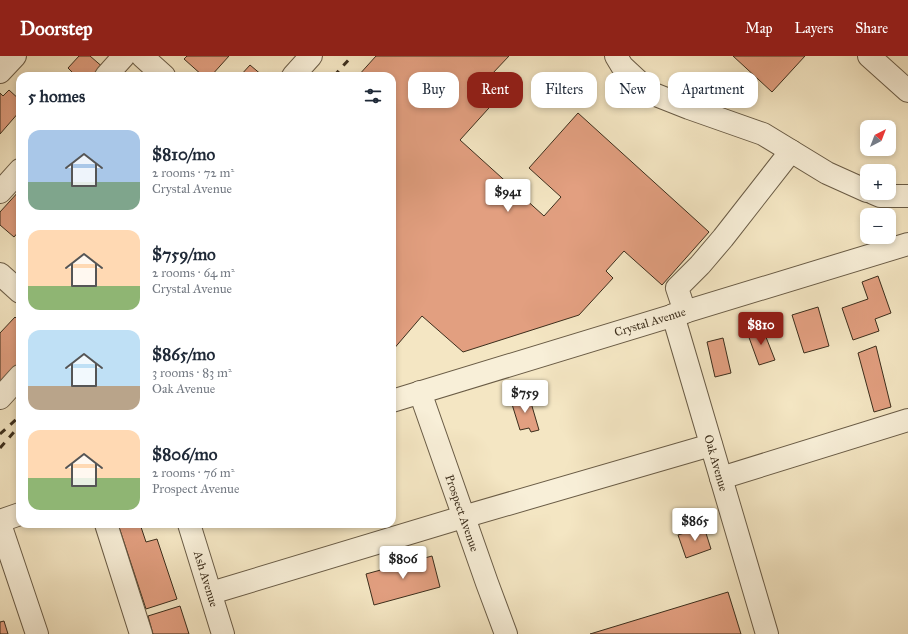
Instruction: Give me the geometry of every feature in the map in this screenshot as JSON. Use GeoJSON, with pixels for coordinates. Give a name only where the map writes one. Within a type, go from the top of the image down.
{"type":"FeatureCollection","features":[{"type":"Feature","properties":{"kind":"street"},"geometry":{"type":"LineString","coordinates":[[0,72],[15,56]]}},
{"type":"Feature","properties":{"kind":"street"},"geometry":{"type":"LineString","coordinates":[[110,72],[124,56]]}},
{"type":"Feature","properties":{"kind":"street"},"geometry":{"type":"LineString","coordinates":[[142,56],[160,72]]}},
{"type":"Feature","properties":{"kind":"street"},"geometry":{"type":"LineString","coordinates":[[297,72],[311,56]]}},
{"type":"Feature","properties":{"kind":"street"},"geometry":{"type":"LineString","coordinates":[[616,56],[622,66],[651,93],[763,134],[827,173],[860,188]]}},
{"type":"Feature","properties":{"kind":"street"},"geometry":{"type":"LineString","coordinates":[[869,56],[908,91]]}},
{"type":"Feature","properties":{"kind":"street","name":"Oak Avenue"},"geometry":{"type":"LineString","coordinates":[[766,634],[711,445],[679,314],[677,288],[700,265],[723,238],[791,151]]}},
{"type":"Feature","properties":{"kind":"street"},"geometry":{"type":"LineString","coordinates":[[0,192],[16,174]]}},
{"type":"Feature","properties":{"kind":"street"},"geometry":{"type":"LineString","coordinates":[[896,196],[908,196]]}},
{"type":"Feature","properties":{"kind":"street","name":"Crystal Avenue"},"geometry":{"type":"LineString","coordinates":[[396,400],[908,244]]}},
{"type":"Feature","properties":{"kind":"street"},"geometry":{"type":"LineString","coordinates":[[0,274],[16,288]]}},
{"type":"Feature","properties":{"kind":"street"},"geometry":{"type":"LineString","coordinates":[[0,398],[16,380]]}},
{"type":"Feature","properties":{"kind":"street","name":"Prospect Avenue"},"geometry":{"type":"LineString","coordinates":[[420,392],[506,634]]}},
{"type":"Feature","properties":{"kind":"street"},"geometry":{"type":"LineString","coordinates":[[721,478],[908,420]]}},
{"type":"Feature","properties":{"kind":"street"},"geometry":{"type":"LineString","coordinates":[[211,593],[711,445]]}},
{"type":"Feature","properties":{"kind":"street"},"geometry":{"type":"LineString","coordinates":[[0,520],[16,515]]}},
{"type":"Feature","properties":{"kind":"street"},"geometry":{"type":"LineString","coordinates":[[0,524],[37,634]]}},
{"type":"Feature","properties":{"kind":"street"},"geometry":{"type":"LineString","coordinates":[[107,528],[141,634]]}},
{"type":"Feature","properties":{"kind":"street","name":"Ash Avenue"},"geometry":{"type":"LineString","coordinates":[[190,528],[223,634]]}},
{"type":"Feature","properties":{"kind":"building"},"geometry":{"type":"Polygon","coordinates":[[[79,56],[90,56],[105,69],[102,72],[72,72],[68,68],[79,56]]]}},
{"type":"Feature","properties":{"kind":"building"},"geometry":{"type":"Polygon","coordinates":[[[187,56],[229,56],[215,72],[199,72],[184,59],[187,56]]]}},
{"type":"Feature","properties":{"kind":"building"},"geometry":{"type":"Polygon","coordinates":[[[376,56],[509,56],[494,72],[467,72],[467,108],[489,108],[460,140],[544,216],[561,197],[529,168],[578,113],[709,232],[662,285],[624,251],[606,271],[613,278],[579,315],[463,352],[422,316],[396,346],[396,72],[362,72],[376,56]]]}},
{"type":"Feature","properties":{"kind":"building"},"geometry":{"type":"Polygon","coordinates":[[[733,56],[805,56],[772,92],[758,79],[758,72],[750,72],[733,56]]]}},
{"type":"Feature","properties":{"kind":"building"},"geometry":{"type":"Polygon","coordinates":[[[250,65],[258,72],[244,72],[250,65]]]}},
{"type":"Feature","properties":{"kind":"building"},"geometry":{"type":"Polygon","coordinates":[[[9,90],[16,96],[16,116],[0,134],[0,93],[3,96],[9,90]]]}},
{"type":"Feature","properties":{"kind":"building"},"geometry":{"type":"Polygon","coordinates":[[[16,194],[16,235],[14,237],[0,225],[0,212],[16,194]]]}},
{"type":"Feature","properties":{"kind":"building"},"geometry":{"type":"Polygon","coordinates":[[[878,276],[891,313],[875,319],[879,331],[853,340],[842,308],[868,299],[862,282],[878,276]]]}},
{"type":"Feature","properties":{"kind":"building"},"geometry":{"type":"Polygon","coordinates":[[[818,307],[829,346],[804,353],[792,315],[818,307]]]}},
{"type":"Feature","properties":{"kind":"building"},"geometry":{"type":"Polygon","coordinates":[[[15,317],[16,318],[16,365],[0,383],[0,333],[15,317]]]}},
{"type":"Feature","properties":{"kind":"building"},"geometry":{"type":"Polygon","coordinates":[[[762,327],[775,360],[759,365],[747,332],[762,327]]]}},
{"type":"Feature","properties":{"kind":"building"},"geometry":{"type":"Polygon","coordinates":[[[723,338],[731,373],[715,377],[707,342],[723,338]]]}},
{"type":"Feature","properties":{"kind":"building"},"geometry":{"type":"Polygon","coordinates":[[[876,346],[891,407],[874,412],[858,353],[876,346]]]}},
{"type":"Feature","properties":{"kind":"building"},"geometry":{"type":"Polygon","coordinates":[[[529,396],[539,430],[531,432],[529,428],[520,430],[511,401],[529,396]]]}},
{"type":"Feature","properties":{"kind":"building"},"geometry":{"type":"Polygon","coordinates":[[[704,527],[711,549],[686,558],[678,535],[704,527]]]}},
{"type":"Feature","properties":{"kind":"building"},"geometry":{"type":"Polygon","coordinates":[[[119,528],[141,528],[146,542],[157,539],[177,599],[146,609],[119,528]]]}},
{"type":"Feature","properties":{"kind":"building"},"geometry":{"type":"Polygon","coordinates":[[[432,556],[440,587],[374,605],[366,574],[432,556]]]}},
{"type":"Feature","properties":{"kind":"building"},"geometry":{"type":"Polygon","coordinates":[[[728,592],[741,634],[590,634],[728,592]]]}},
{"type":"Feature","properties":{"kind":"building"},"geometry":{"type":"Polygon","coordinates":[[[180,606],[189,634],[153,634],[148,616],[180,606]]]}},
{"type":"Feature","properties":{"kind":"building"},"geometry":{"type":"Polygon","coordinates":[[[4,621],[8,634],[0,634],[0,622],[4,621]]]}},
{"type":"Feature","properties":{"kind":"railway"},"geometry":{"type":"LineString","coordinates":[[338,72],[352,56]]}},
{"type":"Feature","properties":{"kind":"railway"},"geometry":{"type":"LineString","coordinates":[[0,434],[16,420]]}},
{"type":"Feature","properties":{"kind":"railway"},"geometry":{"type":"LineString","coordinates":[[0,448],[16,430]]}}]}
